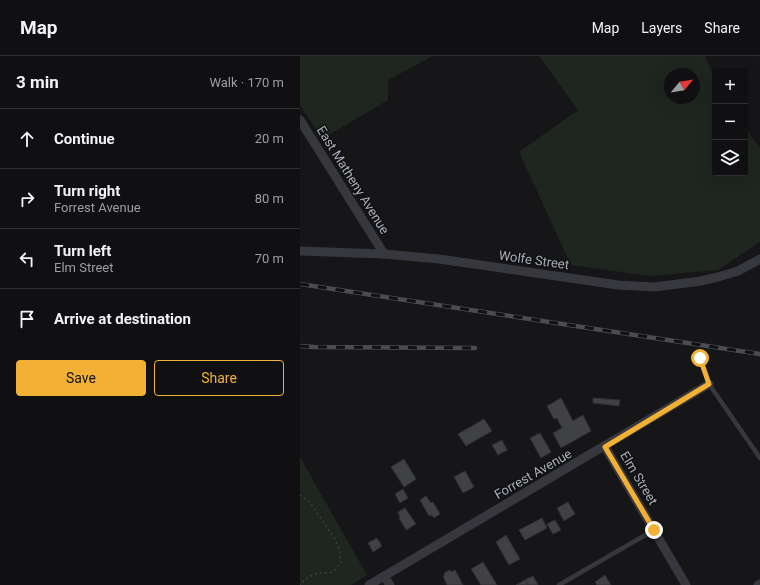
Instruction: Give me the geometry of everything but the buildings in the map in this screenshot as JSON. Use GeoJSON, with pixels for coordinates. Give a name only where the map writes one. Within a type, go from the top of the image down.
{"type":"FeatureCollection","features":[{"type":"Feature","properties":{"kind":"street","name":"East Matheny Avenue"},"geometry":{"type":"LineString","coordinates":[[300,120],[384,254]]}},
{"type":"Feature","properties":{"kind":"street","name":"Wolfe Street"},"geometry":{"type":"LineString","coordinates":[[300,251],[384,254],[439,259],[618,286],[654,287],[701,281],[718,277],[738,271],[760,259]]}},
{"type":"Feature","properties":{"kind":"street","name":"Forrest Avenue"},"geometry":{"type":"LineString","coordinates":[[369,585],[605,447],[709,384]]}},
{"type":"Feature","properties":{"kind":"street","name":"Elm Street"},"geometry":{"type":"LineString","coordinates":[[605,447],[686,585]]}},
{"type":"Feature","properties":{"kind":"street"},"geometry":{"type":"LineString","coordinates":[[384,576],[390,585]]}},
{"type":"Feature","properties":{"kind":"lane"},"geometry":{"type":"LineString","coordinates":[[709,384],[760,458]]}},
{"type":"Feature","properties":{"kind":"lane"},"geometry":{"type":"LineString","coordinates":[[559,585],[654,530]]}},
{"type":"Feature","properties":{"kind":"path"},"geometry":{"type":"LineString","coordinates":[[700,358],[709,384]]}},
{"type":"Feature","properties":{"kind":"path"},"geometry":{"type":"LineString","coordinates":[[300,495],[309,501],[333,536],[339,548],[341,563],[333,572],[314,574],[306,578],[300,585]]}},
{"type":"Feature","properties":{"kind":"shaded area"},"geometry":{"type":"Polygon","coordinates":[[[300,56],[433,56],[388,80],[388,100],[322,139],[300,105],[300,56]]]}},
{"type":"Feature","properties":{"kind":"shaded area"},"geometry":{"type":"Polygon","coordinates":[[[539,56],[705,56],[712,71],[712,176],[748,176],[748,132],[760,148],[760,242],[718,270],[650,276],[571,265],[519,152],[578,110],[539,56]]]}},
{"type":"Feature","properties":{"kind":"shaded area"},"geometry":{"type":"Polygon","coordinates":[[[300,457],[367,575],[351,585],[300,585],[300,457]]]}},
{"type":"Feature","properties":{"kind":"railway"},"geometry":{"type":"LineString","coordinates":[[300,284],[760,354]]}},
{"type":"Feature","properties":{"kind":"railway"},"geometry":{"type":"LineString","coordinates":[[300,346],[475,348]]}},
{"type":"Feature","properties":{"kind":"route"},"geometry":{"type":"LineString","coordinates":[[654,530],[605,447],[709,384],[700,358]]}}]}
